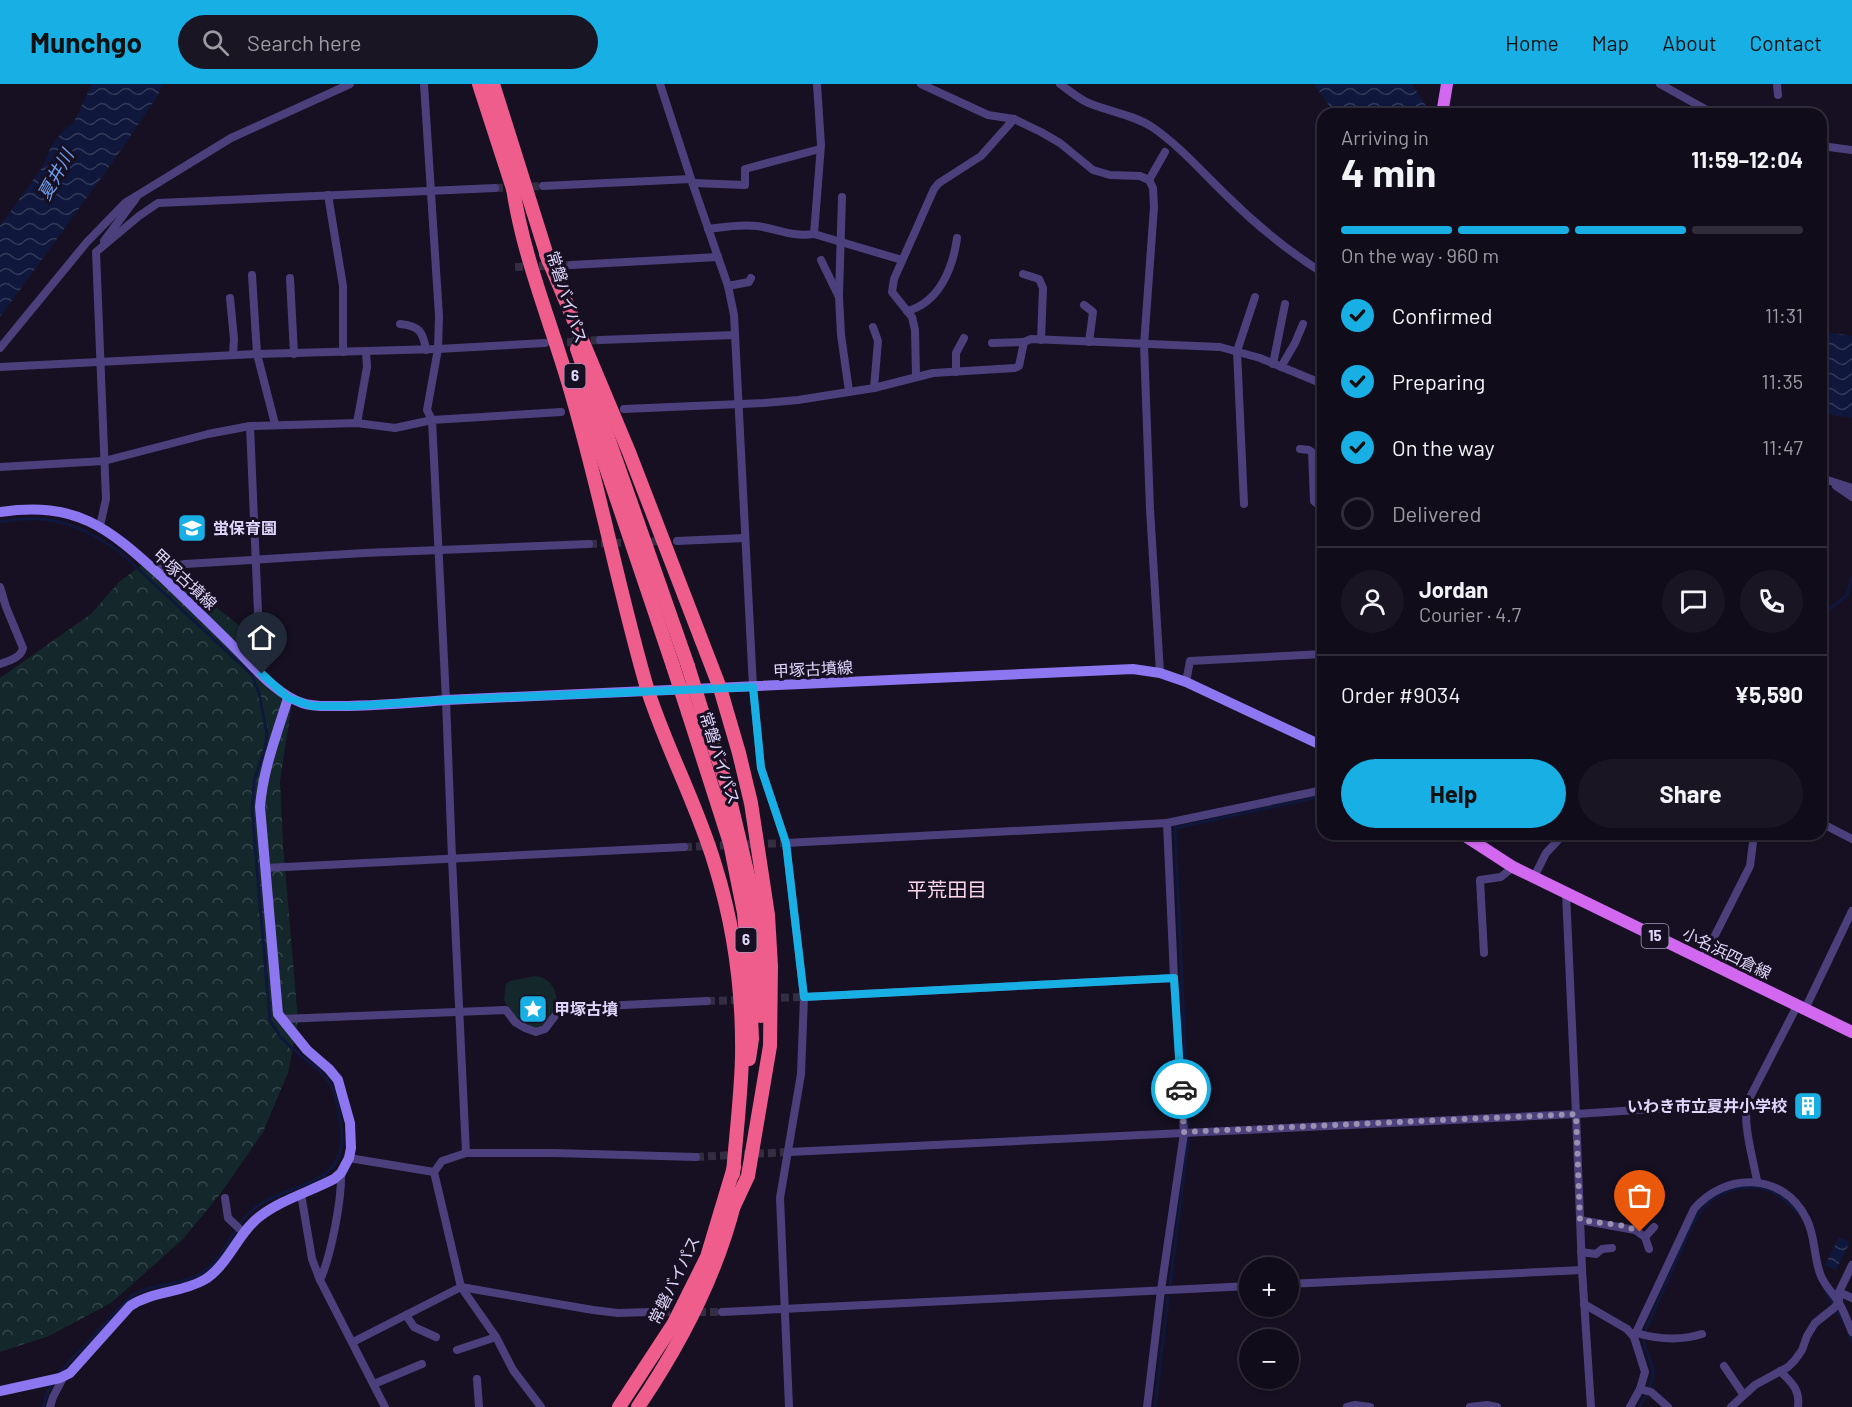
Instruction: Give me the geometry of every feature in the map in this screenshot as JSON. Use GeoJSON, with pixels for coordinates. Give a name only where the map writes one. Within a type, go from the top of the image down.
{"type":"FeatureCollection","features":[{"type":"Feature","properties":{"kind":"highway","name":"常磐バイパス"},"geometry":{"type":"LineString","coordinates":[[479,84],[513,188],[680,666]]}},
{"type":"Feature","properties":{"kind":"highway","name":"常磐バイパス"},"geometry":{"type":"LineString","coordinates":[[493,84],[695,711],[730,843],[744,913],[752,1040],[733,1174],[707,1257],[674,1323],[620,1407]]}},
{"type":"Feature","properties":{"kind":"highway"},"geometry":{"type":"LineString","coordinates":[[513,188],[518,220],[594,472],[649,691],[705,834],[720,880],[732,933],[740,1000],[742,1059],[733,1174]]}},
{"type":"Feature","properties":{"kind":"highway"},"geometry":{"type":"LineString","coordinates":[[546,254],[629,452],[720,688],[739,753],[756,829],[768,915],[771,966],[768,1062],[748,1176],[733,1208]]}},
{"type":"Feature","properties":{"kind":"highway","name":"常磐バイパス"},"geometry":{"type":"LineString","coordinates":[[638,1407],[686,1326],[714,1266],[733,1208],[749,1142],[756,1095],[760,1044],[760,960],[757,913],[726,783],[695,711]]}},
{"type":"Feature","properties":{"kind":"main road"},"geometry":{"type":"LineString","coordinates":[[1443,108],[1447,84]]}},
{"type":"Feature","properties":{"kind":"main road","name":"甲塚古墳線"},"geometry":{"type":"LineString","coordinates":[[0,512],[35,509],[63,512],[100,526],[125,543],[288,698],[312,706],[355,706],[1133,669],[1160,673],[1186,682],[1317,741]]}},
{"type":"Feature","properties":{"kind":"main road"},"geometry":{"type":"LineString","coordinates":[[0,1391],[58,1378],[70,1373],[130,1306],[142,1298],[187,1287],[213,1274],[239,1229],[341,1173],[349,1158],[350,1123],[338,1080],[307,1050],[278,1014],[260,807],[262,786],[288,698]]}},
{"type":"Feature","properties":{"kind":"main road","name":"小名浜四倉線"},"geometry":{"type":"LineString","coordinates":[[1471,840],[1513,867],[1852,1032]]}},
{"type":"Feature","properties":{"kind":"street"},"geometry":{"type":"LineString","coordinates":[[0,348],[78,254],[125,203],[231,138],[350,84]]}},
{"type":"Feature","properties":{"kind":"street"},"geometry":{"type":"LineString","coordinates":[[424,84],[429,192],[437,261],[438,349],[427,410],[432,420],[466,1153]]}},
{"type":"Feature","properties":{"kind":"street"},"geometry":{"type":"LineString","coordinates":[[660,84],[733,304],[753,687],[761,768],[786,843],[804,997],[801,1074],[780,1198],[789,1407]]}},
{"type":"Feature","properties":{"kind":"street"},"geometry":{"type":"LineString","coordinates":[[814,234],[820,149],[817,84]]}},
{"type":"Feature","properties":{"kind":"street"},"geometry":{"type":"LineString","coordinates":[[921,84],[988,115],[1014,119],[1060,142],[1093,170],[1110,175],[1140,176],[1149,180],[1153,188],[1154,207],[1144,345],[1150,509],[1160,673]]}},
{"type":"Feature","properties":{"kind":"street"},"geometry":{"type":"LineString","coordinates":[[1060,84],[1088,104],[1128,116],[1150,126],[1200,167],[1260,228],[1317,269]]}},
{"type":"Feature","properties":{"kind":"street"},"geometry":{"type":"LineString","coordinates":[[1660,84],[1703,108]]}},
{"type":"Feature","properties":{"kind":"street"},"geometry":{"type":"LineString","coordinates":[[1777,84],[1778,95]]}},
{"type":"Feature","properties":{"kind":"street"},"geometry":{"type":"LineString","coordinates":[[916,376],[915,330],[912,317],[892,292],[892,285],[934,189],[939,183],[981,156],[1014,119]]}},
{"type":"Feature","properties":{"kind":"street"},"geometry":{"type":"LineString","coordinates":[[1827,147],[1852,150]]}},
{"type":"Feature","properties":{"kind":"street"},"geometry":{"type":"LineString","coordinates":[[543,186],[692,181],[745,185],[745,169],[820,149]]}},
{"type":"Feature","properties":{"kind":"street"},"geometry":{"type":"LineString","coordinates":[[1149,180],[1165,152]]}},
{"type":"Feature","properties":{"kind":"street"},"geometry":{"type":"LineString","coordinates":[[78,254],[98,250],[158,203],[495,188]]}},
{"type":"Feature","properties":{"kind":"street"},"geometry":{"type":"LineString","coordinates":[[100,526],[106,500],[98,250],[138,195]]}},
{"type":"Feature","properties":{"kind":"street"},"geometry":{"type":"LineString","coordinates":[[328,195],[342,278],[344,352]]}},
{"type":"Feature","properties":{"kind":"street"},"geometry":{"type":"LineString","coordinates":[[842,197],[839,297],[841,335],[849,391]]}},
{"type":"Feature","properties":{"kind":"street"},"geometry":{"type":"LineString","coordinates":[[708,229],[757,226],[793,236],[814,234],[902,260]]}},
{"type":"Feature","properties":{"kind":"street"},"geometry":{"type":"LineString","coordinates":[[907,311],[918,308],[930,300],[936,292],[953,261],[957,238]]}},
{"type":"Feature","properties":{"kind":"street"},"geometry":{"type":"LineString","coordinates":[[571,265],[718,258]]}},
{"type":"Feature","properties":{"kind":"street"},"geometry":{"type":"LineString","coordinates":[[821,260],[839,297]]}},
{"type":"Feature","properties":{"kind":"street"},"geometry":{"type":"LineString","coordinates":[[1023,274],[1039,279],[1043,288],[1041,340]]}},
{"type":"Feature","properties":{"kind":"street"},"geometry":{"type":"LineString","coordinates":[[252,275],[257,354],[275,424]]}},
{"type":"Feature","properties":{"kind":"street"},"geometry":{"type":"LineString","coordinates":[[290,278],[294,354]]}},
{"type":"Feature","properties":{"kind":"street"},"geometry":{"type":"LineString","coordinates":[[728,286],[749,282],[751,278]]}},
{"type":"Feature","properties":{"kind":"street"},"geometry":{"type":"LineString","coordinates":[[1244,504],[1237,351],[1255,297]]}},
{"type":"Feature","properties":{"kind":"street"},"geometry":{"type":"LineString","coordinates":[[230,298],[234,339],[233,355]]}},
{"type":"Feature","properties":{"kind":"street"},"geometry":{"type":"LineString","coordinates":[[1277,365],[1285,304]]}},
{"type":"Feature","properties":{"kind":"street"},"geometry":{"type":"LineString","coordinates":[[1084,305],[1093,312],[1089,342]]}},
{"type":"Feature","properties":{"kind":"street"},"geometry":{"type":"LineString","coordinates":[[400,324],[416,327],[426,350]]}},
{"type":"Feature","properties":{"kind":"street"},"geometry":{"type":"LineString","coordinates":[[1277,365],[1295,343],[1303,324]]}},
{"type":"Feature","properties":{"kind":"street"},"geometry":{"type":"LineString","coordinates":[[873,327],[878,341],[874,388]]}},
{"type":"Feature","properties":{"kind":"street"},"geometry":{"type":"LineString","coordinates":[[600,340],[735,335]]}},
{"type":"Feature","properties":{"kind":"street"},"geometry":{"type":"LineString","coordinates":[[957,372],[956,353],[964,338]]}},
{"type":"Feature","properties":{"kind":"street"},"geometry":{"type":"LineString","coordinates":[[992,343],[1024,342],[1031,339],[1220,347],[1277,365],[1317,382]]}},
{"type":"Feature","properties":{"kind":"street"},"geometry":{"type":"LineString","coordinates":[[624,409],[798,400],[874,388],[916,376],[1015,368],[1019,366],[1024,342]]}},
{"type":"Feature","properties":{"kind":"street"},"geometry":{"type":"LineString","coordinates":[[0,367],[233,355],[426,350],[545,344]]}},
{"type":"Feature","properties":{"kind":"street"},"geometry":{"type":"LineString","coordinates":[[357,423],[367,367],[366,351]]}},
{"type":"Feature","properties":{"kind":"street"},"geometry":{"type":"LineString","coordinates":[[0,467],[104,461],[208,434],[250,426],[357,423],[395,428],[432,420],[561,412]]}},
{"type":"Feature","properties":{"kind":"street"},"geometry":{"type":"LineString","coordinates":[[250,426],[259,636],[252,666]]}},
{"type":"Feature","properties":{"kind":"street"},"geometry":{"type":"LineString","coordinates":[[1300,449],[1312,452],[1314,501],[1317,504]]}},
{"type":"Feature","properties":{"kind":"street"},"geometry":{"type":"LineString","coordinates":[[1827,480],[1852,488]]}},
{"type":"Feature","properties":{"kind":"street"},"geometry":{"type":"LineString","coordinates":[[1827,481],[1852,497]]}},
{"type":"Feature","properties":{"kind":"street"},"geometry":{"type":"LineString","coordinates":[[677,541],[745,538]]}},
{"type":"Feature","properties":{"kind":"street"},"geometry":{"type":"LineString","coordinates":[[154,570],[185,564],[590,544]]}},
{"type":"Feature","properties":{"kind":"street"},"geometry":{"type":"LineString","coordinates":[[0,587],[3,608],[23,648],[18,656],[0,664]]}},
{"type":"Feature","properties":{"kind":"street"},"geometry":{"type":"LineString","coordinates":[[1186,682],[1190,661],[1317,654]]}},
{"type":"Feature","properties":{"kind":"street"},"geometry":{"type":"LineString","coordinates":[[786,843],[1167,824],[1317,791]]}},
{"type":"Feature","properties":{"kind":"street"},"geometry":{"type":"LineString","coordinates":[[1147,1407],[1161,1290],[1188,1132],[1174,978],[1167,824]]}},
{"type":"Feature","properties":{"kind":"street"},"geometry":{"type":"LineString","coordinates":[[1827,826],[1852,839]]}},
{"type":"Feature","properties":{"kind":"street"},"geometry":{"type":"LineString","coordinates":[[1534,877],[1546,853],[1558,840]]}},
{"type":"Feature","properties":{"kind":"street"},"geometry":{"type":"LineString","coordinates":[[1702,959],[1750,866],[1753,840]]}},
{"type":"Feature","properties":{"kind":"street"},"geometry":{"type":"LineString","coordinates":[[265,868],[684,847]]}},
{"type":"Feature","properties":{"kind":"street"},"geometry":{"type":"LineString","coordinates":[[1484,953],[1479,880],[1501,877],[1513,867]]}},
{"type":"Feature","properties":{"kind":"street"},"geometry":{"type":"LineString","coordinates":[[1566,893],[1581,1252],[1591,1407]]}},
{"type":"Feature","properties":{"kind":"street"},"geometry":{"type":"LineString","coordinates":[[1757,1181],[1746,1113],[1747,1103],[1852,910]]}},
{"type":"Feature","properties":{"kind":"street"},"geometry":{"type":"LineString","coordinates":[[804,997],[1174,978]]}},
{"type":"Feature","properties":{"kind":"street"},"geometry":{"type":"LineString","coordinates":[[282,1020],[506,1011],[515,1022],[536,1032],[545,1029],[561,1008],[707,1001]]}},
{"type":"Feature","properties":{"kind":"street"},"geometry":{"type":"LineString","coordinates":[[789,1152],[1576,1114],[1747,1103]]}},
{"type":"Feature","properties":{"kind":"street"},"geometry":{"type":"LineString","coordinates":[[539,1407],[513,1370],[496,1337],[461,1287],[434,1172],[442,1161],[466,1153],[696,1157]]}},
{"type":"Feature","properties":{"kind":"street"},"geometry":{"type":"LineString","coordinates":[[349,1158],[434,1172]]}},
{"type":"Feature","properties":{"kind":"street"},"geometry":{"type":"LineString","coordinates":[[320,1280],[327,1266],[341,1187],[341,1173]]}},
{"type":"Feature","properties":{"kind":"street"},"geometry":{"type":"LineString","coordinates":[[1630,1407],[1646,1390],[1639,1335],[1684,1230],[1699,1204],[1710,1194],[1723,1187],[1757,1181],[1784,1193],[1802,1209],[1810,1227],[1821,1277],[1852,1332]]}},
{"type":"Feature","properties":{"kind":"street"},"geometry":{"type":"LineString","coordinates":[[301,1194],[312,1259],[320,1280],[385,1407]]}},
{"type":"Feature","properties":{"kind":"street"},"geometry":{"type":"LineString","coordinates":[[225,1198],[226,1214],[239,1229]]}},
{"type":"Feature","properties":{"kind":"street"},"geometry":{"type":"LineString","coordinates":[[1580,1220],[1625,1226],[1640,1232],[1645,1237],[1649,1249]]}},
{"type":"Feature","properties":{"kind":"street"},"geometry":{"type":"LineString","coordinates":[[1645,1237],[1654,1227]]}},
{"type":"Feature","properties":{"kind":"street"},"geometry":{"type":"LineString","coordinates":[[1581,1252],[1596,1254],[1602,1249],[1612,1248]]}},
{"type":"Feature","properties":{"kind":"street"},"geometry":{"type":"LineString","coordinates":[[1731,1407],[1743,1394],[1795,1360],[1815,1323],[1836,1305],[1839,1292],[1852,1265]]}},
{"type":"Feature","properties":{"kind":"street"},"geometry":{"type":"LineString","coordinates":[[1299,1283],[1582,1270]]}},
{"type":"Feature","properties":{"kind":"street"},"geometry":{"type":"LineString","coordinates":[[722,1312],[1239,1286]]}},
{"type":"Feature","properties":{"kind":"street"},"geometry":{"type":"LineString","coordinates":[[353,1342],[461,1287],[593,1310],[618,1313],[650,1312]]}},
{"type":"Feature","properties":{"kind":"street"},"geometry":{"type":"LineString","coordinates":[[1839,1292],[1852,1298]]}},
{"type":"Feature","properties":{"kind":"street"},"geometry":{"type":"LineString","coordinates":[[1584,1304],[1639,1335],[1681,1338],[1702,1334]]}},
{"type":"Feature","properties":{"kind":"street"},"geometry":{"type":"LineString","coordinates":[[406,1315],[414,1328],[435,1337]]}},
{"type":"Feature","properties":{"kind":"street"},"geometry":{"type":"LineString","coordinates":[[457,1350],[496,1337]]}},
{"type":"Feature","properties":{"kind":"street"},"geometry":{"type":"LineString","coordinates":[[374,1384],[422,1364]]}},
{"type":"Feature","properties":{"kind":"street"},"geometry":{"type":"LineString","coordinates":[[1724,1366],[1743,1394]]}},
{"type":"Feature","properties":{"kind":"street"},"geometry":{"type":"LineString","coordinates":[[1780,1371],[1796,1387],[1798,1407]]}},
{"type":"Feature","properties":{"kind":"street"},"geometry":{"type":"LineString","coordinates":[[50,1407],[58,1378]]}},
{"type":"Feature","properties":{"kind":"street"},"geometry":{"type":"LineString","coordinates":[[477,1379],[479,1407]]}},
{"type":"Feature","properties":{"kind":"street"},"geometry":{"type":"LineString","coordinates":[[1646,1390],[1668,1407]]}},
{"type":"Feature","properties":{"kind":"street"},"geometry":{"type":"LineString","coordinates":[[1347,1407],[1355,1405],[1370,1407]]}},
{"type":"Feature","properties":{"kind":"street"},"geometry":{"type":"LineString","coordinates":[[1470,1407],[1487,1405],[1497,1407]]}},
{"type":"Feature","properties":{"kind":"green space"},"geometry":{"type":"Polygon","coordinates":[[[160,559],[176,566],[198,584],[216,607],[241,627],[265,657],[263,672],[291,692],[291,709],[280,781],[298,1021],[288,1073],[263,1132],[221,1193],[183,1239],[111,1303],[49,1336],[0,1352],[0,678],[91,614],[119,582],[139,567],[160,559]]]}},
{"type":"Feature","properties":{"kind":"green space"},"geometry":{"type":"Polygon","coordinates":[[[534,976],[544,978],[551,984],[557,1002],[547,1021],[537,1029],[520,1022],[504,1000],[506,984],[534,976]]]}},
{"type":"Feature","properties":{"kind":"water","name":"夏井川"},"geometry":{"type":"Polygon","coordinates":[[[92,84],[162,84],[158,95],[112,163],[0,317],[0,226],[43,166],[51,147],[62,132],[74,122],[92,84]]]}},
{"type":"Feature","properties":{"kind":"water"},"geometry":{"type":"Polygon","coordinates":[[[1314,84],[1412,84],[1427,108],[1331,108],[1314,84]]]}},
{"type":"Feature","properties":{"kind":"water"},"geometry":{"type":"Polygon","coordinates":[[[1827,332],[1852,336],[1852,418],[1827,414],[1827,332]]]}},
{"type":"Feature","properties":{"kind":"water"},"geometry":{"type":"Polygon","coordinates":[[[1839,1237],[1850,1242],[1836,1270],[1825,1265],[1839,1237]]]}},
{"type":"Feature","properties":{"kind":"waterway"},"geometry":{"type":"LineString","coordinates":[[0,522],[17,519],[49,520],[78,528],[106,543],[120,552],[252,675],[259,693],[267,734],[265,748],[254,781],[252,811],[270,1021],[286,1043],[327,1079],[336,1097],[341,1127],[341,1147],[336,1162],[326,1173],[265,1201],[251,1211],[215,1261],[200,1274],[131,1296],[56,1376]]}},
{"type":"Feature","properties":{"kind":"waterway"},"geometry":{"type":"LineString","coordinates":[[1827,611],[1847,595],[1852,578]]}},
{"type":"Feature","properties":{"kind":"waterway"},"geometry":{"type":"LineString","coordinates":[[1170,1285],[1189,1135],[1175,828],[1317,797]]}},
{"type":"Feature","properties":{"kind":"waterway"},"geometry":{"type":"LineString","coordinates":[[1639,1407],[1649,1390],[1653,1375],[1644,1342],[1645,1332],[1690,1229],[1707,1204],[1721,1194],[1749,1187],[1767,1190],[1778,1195],[1800,1214]]}},
{"type":"Feature","properties":{"kind":"waterway"},"geometry":{"type":"LineString","coordinates":[[1824,1288],[1846,1326]]}},
{"type":"Feature","properties":{"kind":"waterway"},"geometry":{"type":"LineString","coordinates":[[1155,1407],[1168,1298]]}},
{"type":"Feature","properties":{"kind":"waterway"},"geometry":{"type":"LineString","coordinates":[[1848,1332],[1852,1342]]}},
{"type":"Feature","properties":{"kind":"waterway"},"geometry":{"type":"LineString","coordinates":[[43,1407],[53,1382]]}},
{"type":"Feature","properties":{"kind":"tunnel"},"geometry":{"type":"LineString","coordinates":[[495,188],[543,186]]}},
{"type":"Feature","properties":{"kind":"tunnel"},"geometry":{"type":"LineString","coordinates":[[515,267],[571,265]]}},
{"type":"Feature","properties":{"kind":"tunnel"},"geometry":{"type":"LineString","coordinates":[[555,343],[600,340]]}},
{"type":"Feature","properties":{"kind":"tunnel"},"geometry":{"type":"LineString","coordinates":[[589,544],[666,541]]}},
{"type":"Feature","properties":{"kind":"tunnel"},"geometry":{"type":"LineString","coordinates":[[684,847],[786,843]]}},
{"type":"Feature","properties":{"kind":"tunnel"},"geometry":{"type":"LineString","coordinates":[[769,998],[804,997]]}},
{"type":"Feature","properties":{"kind":"tunnel"},"geometry":{"type":"LineString","coordinates":[[707,1001],[742,1000]]}},
{"type":"Feature","properties":{"kind":"tunnel"},"geometry":{"type":"LineString","coordinates":[[696,1157],[789,1152]]}},
{"type":"Feature","properties":{"kind":"tunnel"},"geometry":{"type":"LineString","coordinates":[[650,1312],[722,1312]]}},
{"type":"Feature","properties":{"kind":"way so far"},"geometry":{"type":"LineString","coordinates":[[1181,1089],[1184,1132],[1576,1114],[1580,1220],[1625,1226],[1640,1232]]}},
{"type":"Feature","properties":{"kind":"place","name":"蛍保育園"},"geometry":{"type":"Point","coordinates":[192,528]}},
{"type":"Feature","properties":{"kind":"place","name":"甲塚古墳"},"geometry":{"type":"Point","coordinates":[533,1009]}},
{"type":"Feature","properties":{"kind":"place","name":"いわき市立夏井小学校"},"geometry":{"type":"Point","coordinates":[1808,1106]}},
{"type":"Feature","properties":{"kind":"district","name":"平荒田目"},"geometry":{"type":"Point","coordinates":[947,890]}},
{"type":"Feature","properties":{"kind":"route"},"geometry":{"type":"LineString","coordinates":[[262,674],[288,698],[312,706],[355,706],[753,687],[761,768],[786,843],[804,997],[1174,978],[1181,1089]]}}]}
